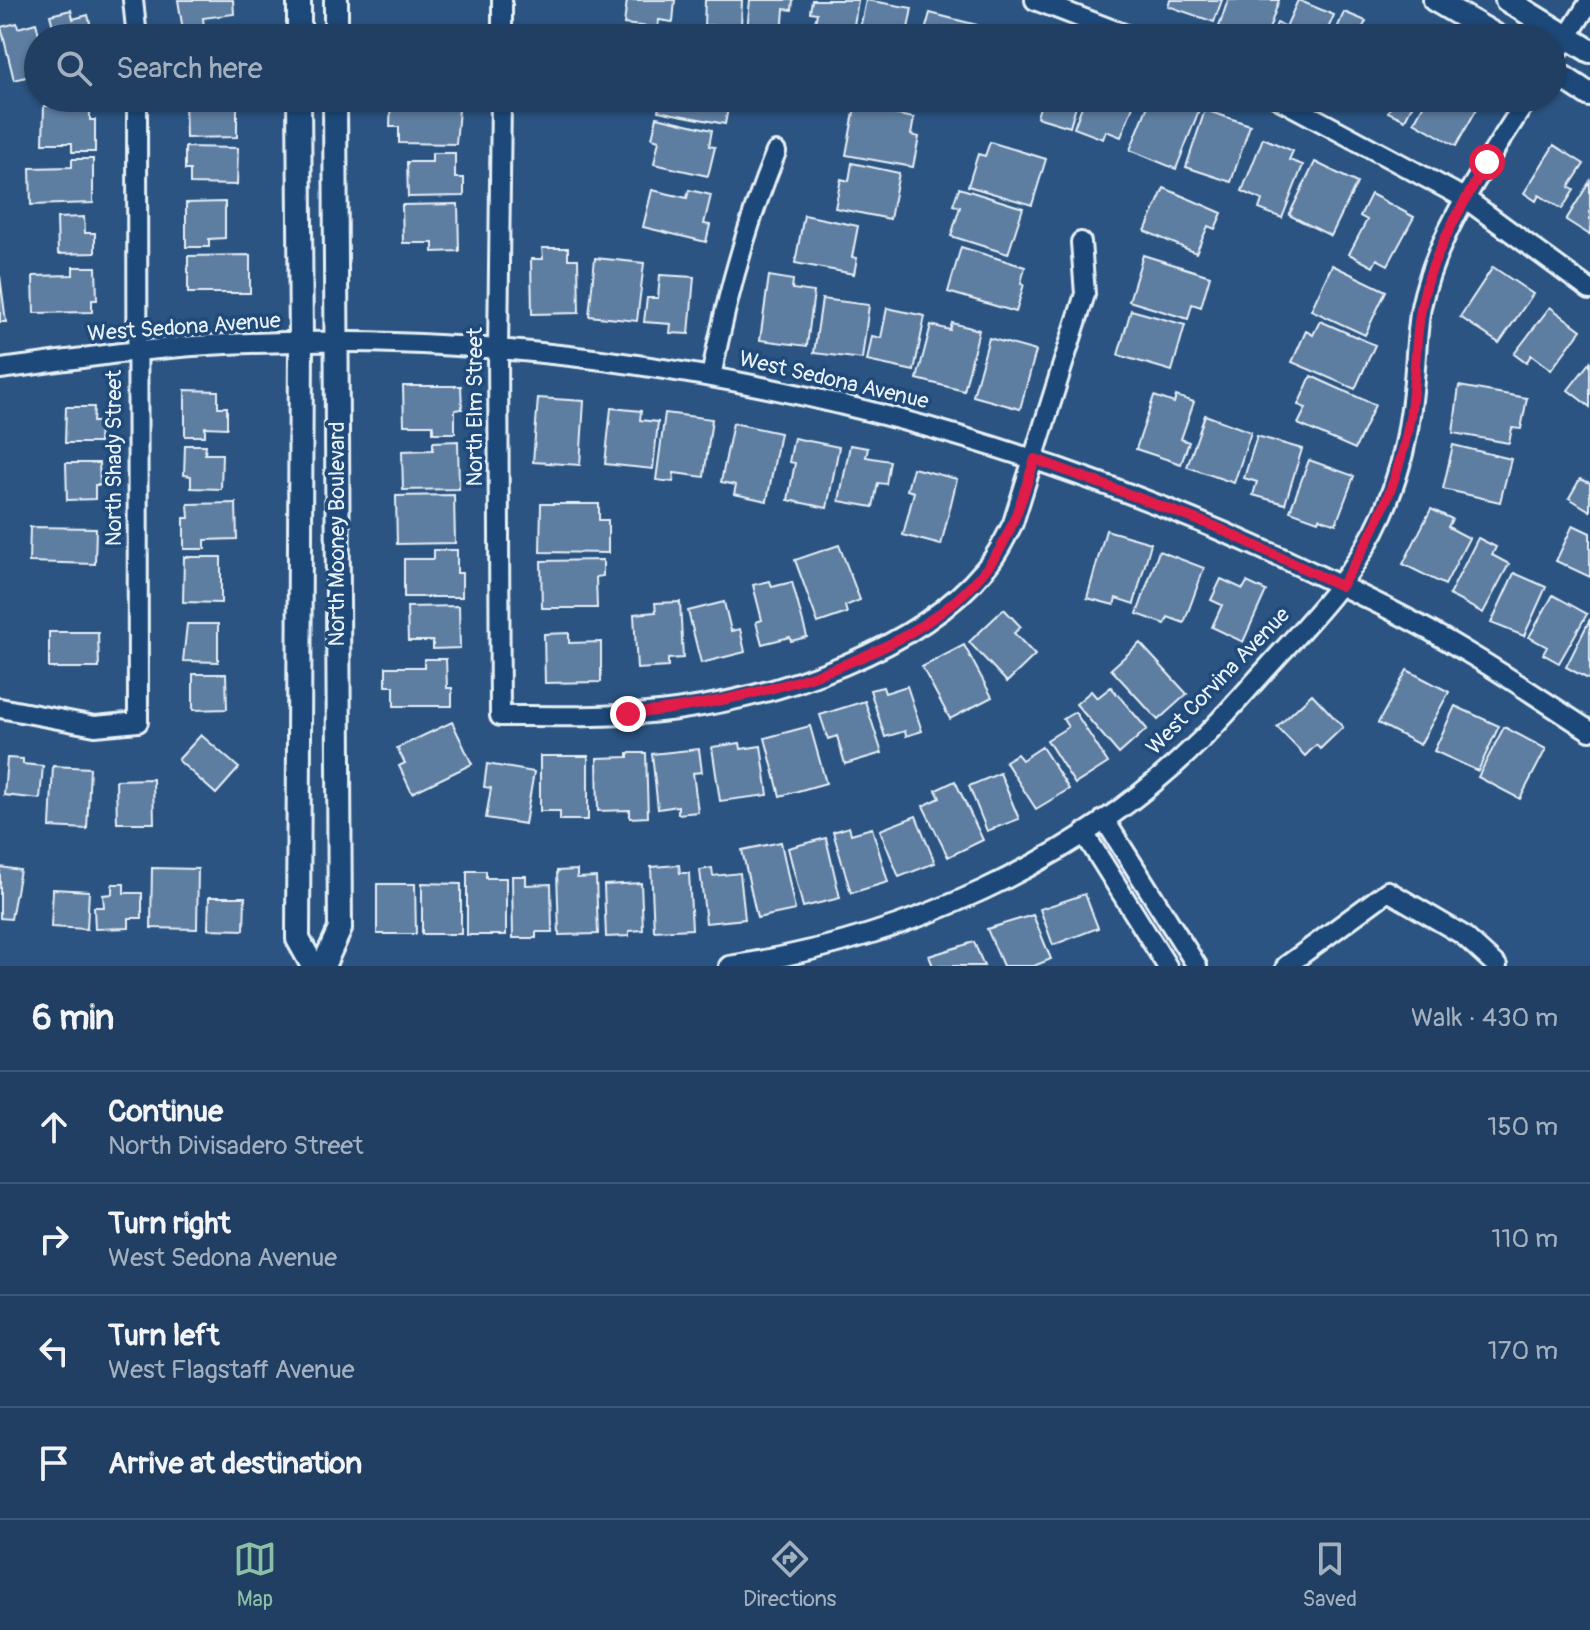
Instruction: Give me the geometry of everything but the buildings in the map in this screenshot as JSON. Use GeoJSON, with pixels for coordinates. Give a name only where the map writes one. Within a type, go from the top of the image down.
{"type":"FeatureCollection","features":[{"type":"Feature","properties":{"kind":"street"},"geometry":{"type":"LineString","coordinates":[[133,0],[136,24]]}},
{"type":"Feature","properties":{"kind":"street"},"geometry":{"type":"LineString","coordinates":[[299,0],[299,24]]}},
{"type":"Feature","properties":{"kind":"street"},"geometry":{"type":"LineString","coordinates":[[336,0],[336,24]]}},
{"type":"Feature","properties":{"kind":"street"},"geometry":{"type":"LineString","coordinates":[[502,0],[502,24]]}},
{"type":"Feature","properties":{"kind":"street"},"geometry":{"type":"LineString","coordinates":[[1035,0],[1098,24]]}},
{"type":"Feature","properties":{"kind":"street"},"geometry":{"type":"LineString","coordinates":[[1435,0],[1476,24]]}},
{"type":"Feature","properties":{"kind":"street"},"geometry":{"type":"LineString","coordinates":[[1507,0],[1547,24]]}},
{"type":"Feature","properties":{"kind":"street"},"geometry":{"type":"LineString","coordinates":[[1590,1],[1567,36],[1590,51]]}},
{"type":"Feature","properties":{"kind":"street"},"geometry":{"type":"LineString","coordinates":[[1566,79],[1590,95]]}},
{"type":"Feature","properties":{"kind":"street","name":"North Shady Street"},"geometry":{"type":"LineString","coordinates":[[0,708],[95,726],[138,722],[137,112]]}},
{"type":"Feature","properties":{"kind":"street","name":"North Mooney Boulevard"},"geometry":{"type":"LineString","coordinates":[[299,112],[298,939],[313,966]]}},
{"type":"Feature","properties":{"kind":"street","name":"North Mooney Boulevard"},"geometry":{"type":"LineString","coordinates":[[323,966],[340,929],[335,112]]}},
{"type":"Feature","properties":{"kind":"street","name":"North Elm Street"},"geometry":{"type":"LineString","coordinates":[[501,112],[498,351],[500,716],[628,714],[690,708],[769,690],[869,653],[908,633],[940,611],[985,570],[1013,523],[1035,459]]}},
{"type":"Feature","properties":{"kind":"street"},"geometry":{"type":"LineString","coordinates":[[1308,112],[1466,199],[1590,290]]}},
{"type":"Feature","properties":{"kind":"street","name":"West Corvina Avenue"},"geometry":{"type":"LineString","coordinates":[[729,966],[817,949],[932,912],[990,887],[1084,833],[1200,742],[1341,586],[1364,552],[1395,481],[1410,417],[1417,335],[1433,266],[1466,199],[1519,112]]}},
{"type":"Feature","properties":{"kind":"street"},"geometry":{"type":"LineString","coordinates":[[711,377],[732,277],[776,152]]}},
{"type":"Feature","properties":{"kind":"street"},"geometry":{"type":"LineString","coordinates":[[1035,459],[1085,294],[1081,242]]}},
{"type":"Feature","properties":{"kind":"street","name":"West Sedona Avenue"},"geometry":{"type":"LineString","coordinates":[[0,369],[206,345],[335,343],[498,351],[585,360],[782,390],[914,422],[1035,459],[1216,527],[1341,586],[1461,648],[1590,731]]}},
{"type":"Feature","properties":{"kind":"street"},"geometry":{"type":"LineString","coordinates":[[1104,819],[1197,966]]}},
{"type":"Feature","properties":{"kind":"street"},"geometry":{"type":"LineString","coordinates":[[1084,833],[1167,966]]}},
{"type":"Feature","properties":{"kind":"street"},"geometry":{"type":"LineString","coordinates":[[1286,966],[1388,891],[1463,935],[1497,966]]}},
{"type":"Feature","properties":{"kind":"route"},"geometry":{"type":"LineString","coordinates":[[628,714],[676,710],[755,694],[837,667],[908,633],[940,611],[985,570],[1013,523],[1035,459],[1216,527],[1341,586],[1364,552],[1395,481],[1410,417],[1421,307],[1433,266],[1487,162]]}}]}
